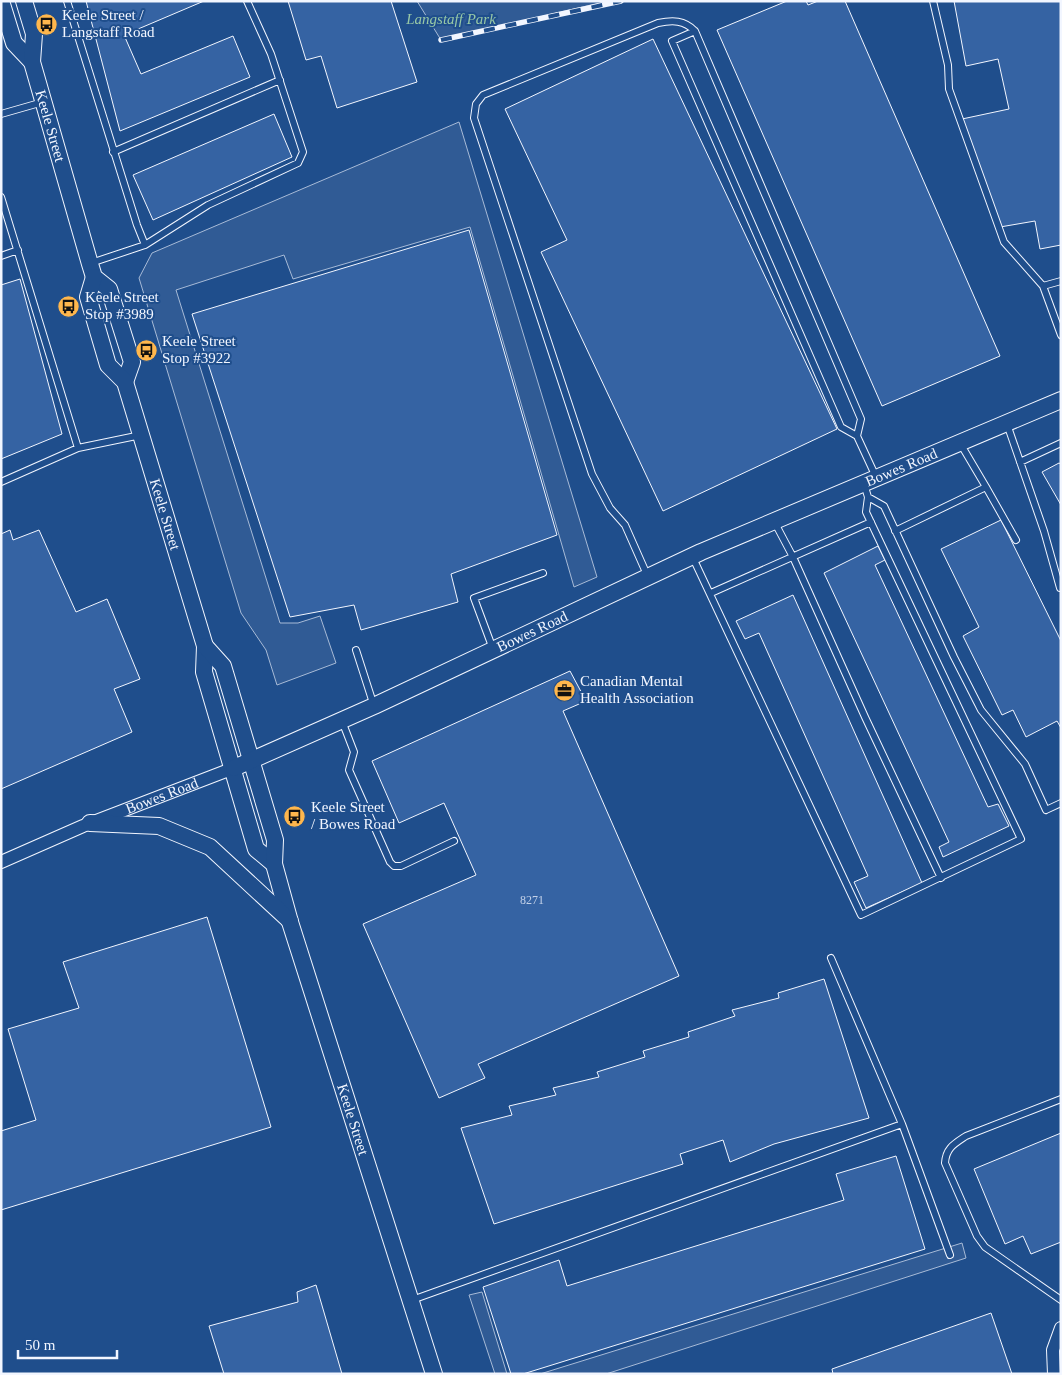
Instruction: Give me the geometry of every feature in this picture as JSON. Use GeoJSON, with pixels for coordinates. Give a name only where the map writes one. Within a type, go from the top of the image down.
{"type":"FeatureCollection","features":[{"type":"Feature","properties":{"kind":"main road","name":"Keele Street"},"geometry":{"type":"LineString","coordinates":[[1,1],[14,43],[32,62]]}},
{"type":"Feature","properties":{"kind":"main road","name":"Keele Street"},"geometry":{"type":"LineString","coordinates":[[24,1],[34,34],[32,62],[92,270],[88,297],[108,365],[126,382],[142,434],[206,646],[204,672],[234,768],[256,849],[274,864]]}},
{"type":"Feature","properties":{"kind":"main road","name":"Keele Street"},"geometry":{"type":"LineString","coordinates":[[92,270],[109,289],[132,362],[126,382]]}},
{"type":"Feature","properties":{"kind":"main road","name":"Bowes Road"},"geometry":{"type":"LineString","coordinates":[[234,768],[374,706],[692,557],[774,522],[869,486],[960,443],[1061,400]]}},
{"type":"Feature","properties":{"kind":"main road","name":"Keele Street"},"geometry":{"type":"LineString","coordinates":[[206,646],[223,666],[275,840],[274,864],[290,922],[412,1300],[434,1374]]}},
{"type":"Feature","properties":{"kind":"main road"},"geometry":{"type":"LineString","coordinates":[[90,824],[160,826],[210,847],[290,922]]}},
{"type":"Feature","properties":{"kind":"street","name":"Bowes Road"},"geometry":{"type":"LineString","coordinates":[[1,862],[90,824],[234,768]]}},
{"type":"Feature","properties":{"kind":"street"},"geometry":{"type":"LineString","coordinates":[[1054,1374],[1054,1350],[1061,1328]]}},
{"type":"Feature","properties":{"kind":"lane"},"geometry":{"type":"LineString","coordinates":[[66,1],[113,152],[137,225],[146,245]]}},
{"type":"Feature","properties":{"kind":"lane"},"geometry":{"type":"LineString","coordinates":[[92,270],[146,245],[208,205],[298,163],[304,152],[271,54],[246,1]]}},
{"type":"Feature","properties":{"kind":"lane"},"geometry":{"type":"LineString","coordinates":[[933,1],[948,65],[949,88],[1004,242],[1043,286],[1061,335]]}},
{"type":"Feature","properties":{"kind":"lane"},"geometry":{"type":"LineString","coordinates":[[648,577],[625,525],[610,508],[592,474],[532,298],[473,111],[483,94],[658,23],[680,21],[695,32],[861,418],[857,436],[869,486],[866,512],[1021,839],[861,915],[720,618],[711,592],[692,557]]}},
{"type":"Feature","properties":{"kind":"lane"},"geometry":{"type":"LineString","coordinates":[[695,32],[672,40],[840,427],[857,436]]}},
{"type":"Feature","properties":{"kind":"lane"},"geometry":{"type":"LineString","coordinates":[[113,152],[280,80]]}},
{"type":"Feature","properties":{"kind":"lane"},"geometry":{"type":"LineString","coordinates":[[1,114],[44,102]]}},
{"type":"Feature","properties":{"kind":"lane"},"geometry":{"type":"LineString","coordinates":[[1,197],[78,448]]}},
{"type":"Feature","properties":{"kind":"lane"},"geometry":{"type":"LineString","coordinates":[[1,256],[18,250]]}},
{"type":"Feature","properties":{"kind":"lane"},"geometry":{"type":"LineString","coordinates":[[1043,286],[1061,280]]}},
{"type":"Feature","properties":{"kind":"lane"},"geometry":{"type":"LineString","coordinates":[[1006,423],[1044,532],[1060,588]]}},
{"type":"Feature","properties":{"kind":"lane"},"geometry":{"type":"LineString","coordinates":[[1,482],[78,448],[142,434]]}},
{"type":"Feature","properties":{"kind":"lane"},"geometry":{"type":"LineString","coordinates":[[960,443],[1016,540]]}},
{"type":"Feature","properties":{"kind":"lane"},"geometry":{"type":"LineString","coordinates":[[1020,462],[1061,443]]}},
{"type":"Feature","properties":{"kind":"lane"},"geometry":{"type":"LineString","coordinates":[[869,486],[884,506],[954,657],[981,710],[1025,764],[1046,810],[1061,803]]}},
{"type":"Feature","properties":{"kind":"lane"},"geometry":{"type":"LineString","coordinates":[[895,531],[986,487]]}},
{"type":"Feature","properties":{"kind":"lane"},"geometry":{"type":"LineString","coordinates":[[774,522],[793,556],[865,717],[941,878]]}},
{"type":"Feature","properties":{"kind":"lane"},"geometry":{"type":"LineString","coordinates":[[711,592],[871,522]]}},
{"type":"Feature","properties":{"kind":"lane"},"geometry":{"type":"LineString","coordinates":[[494,650],[474,598],[543,573]]}},
{"type":"Feature","properties":{"kind":"lane"},"geometry":{"type":"LineString","coordinates":[[356,650],[374,706]]}},
{"type":"Feature","properties":{"kind":"lane"},"geometry":{"type":"LineString","coordinates":[[342,720],[354,752],[349,770],[390,862],[394,866],[401,866],[454,841]]}},
{"type":"Feature","properties":{"kind":"lane"},"geometry":{"type":"LineString","coordinates":[[831,958],[902,1124],[950,1255]]}},
{"type":"Feature","properties":{"kind":"lane"},"geometry":{"type":"LineString","coordinates":[[1061,1099],[966,1136],[952,1145],[946,1154],[945,1163],[977,1236],[985,1247],[1061,1300]]}},
{"type":"Feature","properties":{"kind":"lane"},"geometry":{"type":"LineString","coordinates":[[412,1300],[902,1124]]}},
{"type":"Feature","properties":{"kind":"shaded area","name":"Langstaff Park"},"geometry":{"type":"Polygon","coordinates":[[[417,1],[608,1],[441,40],[417,1]]]}},
{"type":"Feature","properties":{"kind":"shaded area"},"geometry":{"type":"Polygon","coordinates":[[[459,122],[597,577],[574,587],[470,227],[293,279],[284,255],[176,290],[280,623],[298,623],[320,616],[336,663],[277,685],[266,650],[241,613],[139,278],[152,253],[459,122]]]}},
{"type":"Feature","properties":{"kind":"shaded area"},"geometry":{"type":"Polygon","coordinates":[[[962,1243],[966,1258],[606,1374],[540,1374],[962,1243]]]}},
{"type":"Feature","properties":{"kind":"shaded area"},"geometry":{"type":"Polygon","coordinates":[[[482,1292],[507,1374],[495,1374],[469,1295],[482,1292]]]}},
{"type":"Feature","properties":{"kind":"building"},"geometry":{"type":"Polygon","coordinates":[[[86,1],[204,1],[124,35],[141,74],[233,36],[250,77],[120,131],[86,1]]]}},
{"type":"Feature","properties":{"kind":"building"},"geometry":{"type":"Polygon","coordinates":[[[288,1],[391,1],[417,82],[337,108],[321,56],[306,60],[288,1]]]}},
{"type":"Feature","properties":{"kind":"building"},"geometry":{"type":"Polygon","coordinates":[[[787,1],[806,1],[808,5],[818,1],[845,1],[1000,356],[882,406],[717,30],[787,1]]]}},
{"type":"Feature","properties":{"kind":"building"},"geometry":{"type":"Polygon","coordinates":[[[954,1],[1061,1],[1061,245],[1040,249],[1035,221],[1000,227],[962,119],[1009,109],[998,59],[966,66],[954,1]]]}},
{"type":"Feature","properties":{"kind":"building"},"geometry":{"type":"Polygon","coordinates":[[[653,39],[837,429],[663,511],[541,252],[567,240],[505,109],[653,39]]]}},
{"type":"Feature","properties":{"kind":"building"},"geometry":{"type":"Polygon","coordinates":[[[274,114],[292,157],[153,220],[133,175],[274,114]]]}},
{"type":"Feature","properties":{"kind":"building"},"geometry":{"type":"Polygon","coordinates":[[[469,230],[557,535],[451,574],[458,602],[361,630],[354,605],[290,617],[192,314],[469,230]]]}},
{"type":"Feature","properties":{"kind":"building"},"geometry":{"type":"Polygon","coordinates":[[[20,279],[62,434],[1,459],[1,285],[20,279]]]}},
{"type":"Feature","properties":{"kind":"building"},"geometry":{"type":"Polygon","coordinates":[[[1059,463],[1061,464],[1061,505],[1042,472],[1059,463]]]}},
{"type":"Feature","properties":{"kind":"building"},"geometry":{"type":"Polygon","coordinates":[[[1001,520],[1061,641],[1061,728],[1057,721],[1026,737],[1013,710],[1002,715],[963,636],[979,627],[941,549],[1001,520]]]}},
{"type":"Feature","properties":{"kind":"building"},"geometry":{"type":"Polygon","coordinates":[[[10,530],[13,540],[39,530],[76,612],[107,599],[140,679],[114,689],[132,732],[1,789],[1,534],[10,530]]]}},
{"type":"Feature","properties":{"kind":"building"},"geometry":{"type":"Polygon","coordinates":[[[878,546],[885,560],[875,565],[988,807],[998,804],[1009,826],[943,857],[939,847],[949,842],[824,573],[878,546]]]}},
{"type":"Feature","properties":{"kind":"building"},"geometry":{"type":"Polygon","coordinates":[[[793,595],[922,883],[866,908],[854,882],[868,876],[759,633],[745,639],[736,621],[793,595]]]}},
{"type":"Feature","properties":{"kind":"building"},"geometry":{"type":"Polygon","coordinates":[[[570,671],[586,701],[563,711],[679,976],[478,1064],[485,1078],[439,1098],[363,924],[476,875],[444,803],[399,823],[372,761],[570,671]]]}},
{"type":"Feature","properties":{"kind":"building"},"geometry":{"type":"Polygon","coordinates":[[[207,917],[271,1127],[1,1210],[1,1131],[36,1120],[8,1029],[79,1008],[63,962],[207,917]]]}},
{"type":"Feature","properties":{"kind":"building"},"geometry":{"type":"Polygon","coordinates":[[[824,979],[869,1118],[774,1144],[730,1162],[723,1140],[680,1154],[683,1164],[494,1224],[461,1128],[512,1115],[509,1106],[556,1095],[553,1088],[599,1077],[597,1072],[645,1057],[643,1051],[689,1037],[688,1032],[735,1016],[732,1010],[779,998],[778,993],[824,979]]]}},
{"type":"Feature","properties":{"kind":"building"},"geometry":{"type":"Polygon","coordinates":[[[1061,1133],[1061,1242],[1031,1254],[1023,1236],[1005,1244],[974,1169],[1061,1133]]]}},
{"type":"Feature","properties":{"kind":"building"},"geometry":{"type":"Polygon","coordinates":[[[896,1156],[925,1249],[523,1374],[511,1374],[483,1287],[559,1260],[567,1286],[844,1200],[836,1174],[896,1156]]]}},
{"type":"Feature","properties":{"kind":"building"},"geometry":{"type":"Polygon","coordinates":[[[316,1285],[342,1374],[224,1374],[209,1326],[298,1302],[297,1292],[316,1285]]]}},
{"type":"Feature","properties":{"kind":"building"},"geometry":{"type":"Polygon","coordinates":[[[991,1313],[1012,1374],[833,1374],[832,1369],[991,1313]]]}},
{"type":"Feature","properties":{"kind":"railway"},"geometry":{"type":"LineString","coordinates":[[441,40],[621,1]]}},
{"type":"Feature","properties":{"kind":"place","name":"Keele Street / Langstaff Road"},"geometry":{"type":"Point","coordinates":[46,24]}},
{"type":"Feature","properties":{"kind":"place","name":"Keele Street Stop #3989"},"geometry":{"type":"Point","coordinates":[69,306]}},
{"type":"Feature","properties":{"kind":"place","name":"Keele Street Stop #3922"},"geometry":{"type":"Point","coordinates":[146,350]}},
{"type":"Feature","properties":{"kind":"place","name":"Canadian Mental Health Association"},"geometry":{"type":"Point","coordinates":[564,690]}},
{"type":"Feature","properties":{"kind":"place","name":"Keele Street / Bowes Road"},"geometry":{"type":"Point","coordinates":[295,816]}}]}
